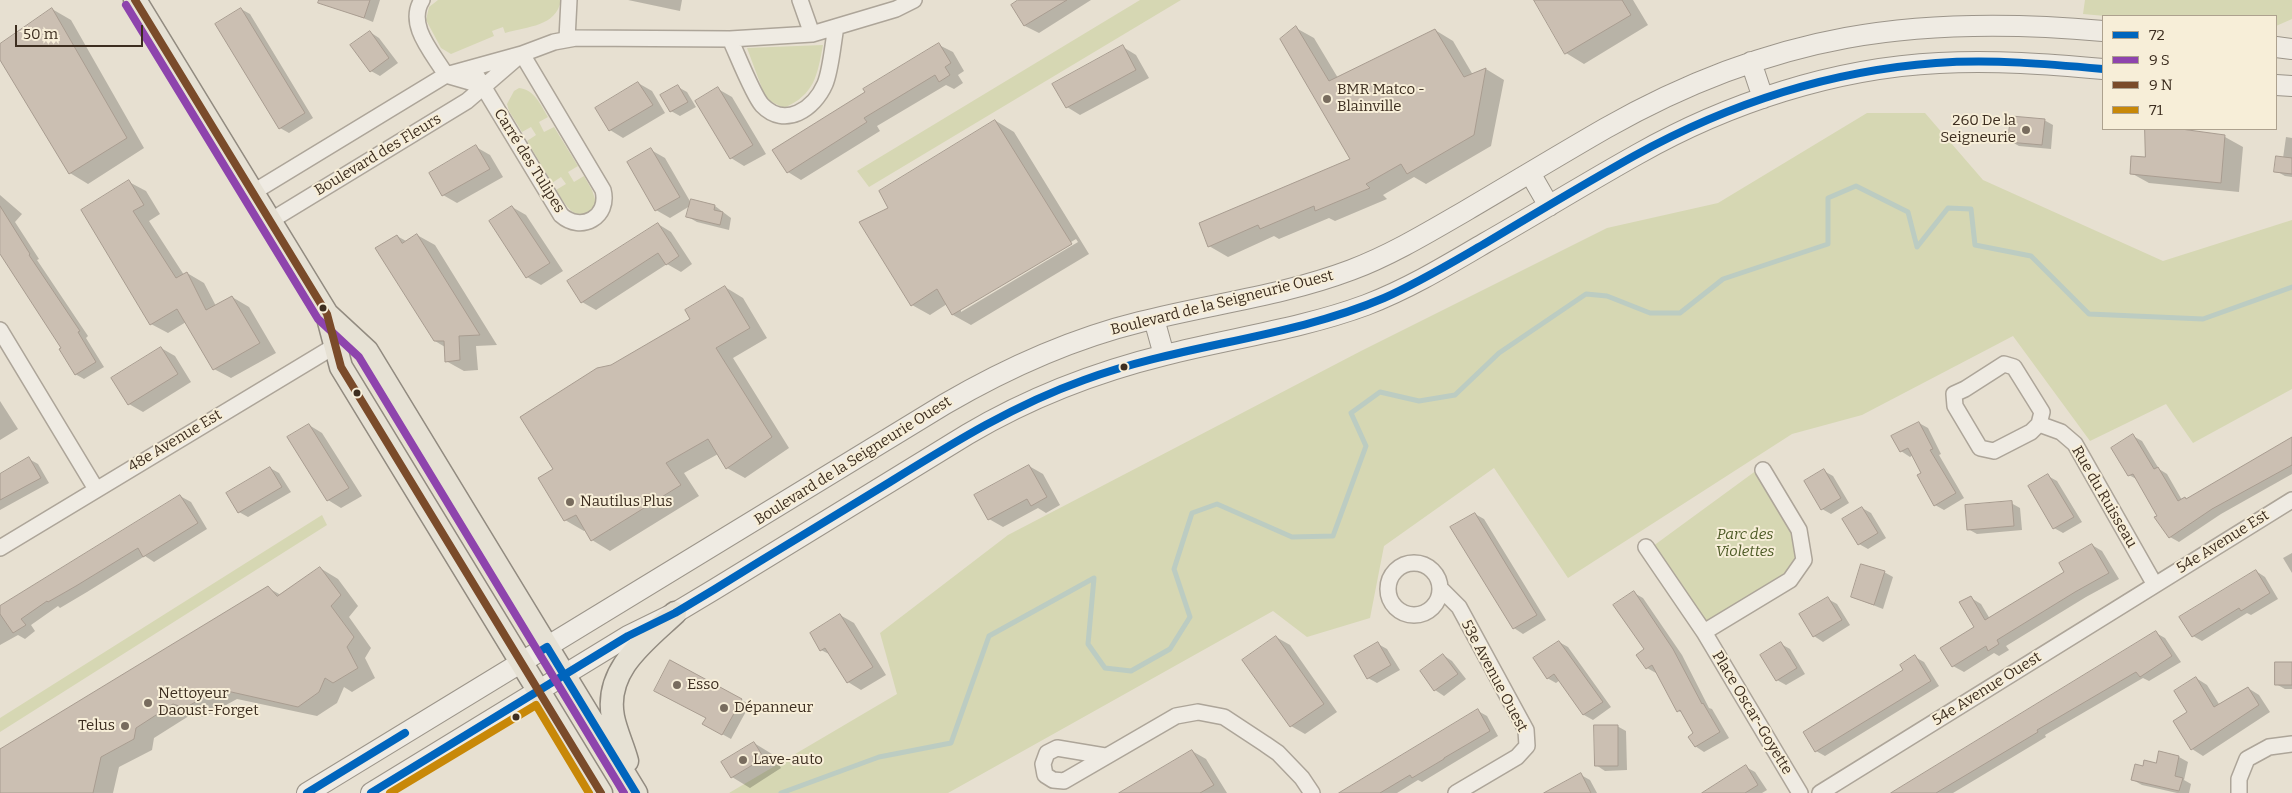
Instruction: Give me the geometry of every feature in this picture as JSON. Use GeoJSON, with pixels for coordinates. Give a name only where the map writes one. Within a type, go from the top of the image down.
{"type":"FeatureCollection","features":[{"type":"Feature","properties":{"kind":"main road"},"geometry":{"type":"LineString","coordinates":[[135,0],[343,341],[341,367],[601,793]]}},
{"type":"Feature","properties":{"kind":"main road","name":"Boulevard de la Seigneurie Ouest"},"geometry":{"type":"LineString","coordinates":[[307,793],[973,388],[1062,346],[1114,329],[1295,288],[1355,269],[1420,237],[1647,106],[1693,84],[1751,62],[1827,41],[1910,28],[2009,25],[2102,31]]}},
{"type":"Feature","properties":{"kind":"main road"},"geometry":{"type":"LineString","coordinates":[[2277,47],[2292,48]]}},
{"type":"Feature","properties":{"kind":"main road"},"geometry":{"type":"LineString","coordinates":[[1751,62],[1763,98]]}},
{"type":"Feature","properties":{"kind":"main road"},"geometry":{"type":"LineString","coordinates":[[371,793],[628,636],[675,613],[993,420],[1081,380],[1164,355],[1307,324],[1369,304],[1428,276],[1657,143],[1763,98],[1838,78],[1885,68],[1925,64],[2011,62],[2102,69]]}},
{"type":"Feature","properties":{"kind":"main road"},"geometry":{"type":"LineString","coordinates":[[2277,85],[2292,86]]}},
{"type":"Feature","properties":{"kind":"main road"},"geometry":{"type":"LineString","coordinates":[[1530,173],[1550,206]]}},
{"type":"Feature","properties":{"kind":"main road"},"geometry":{"type":"LineString","coordinates":[[1154,319],[1164,355]]}},
{"type":"Feature","properties":{"kind":"main road"},"geometry":{"type":"LineString","coordinates":[[343,341],[367,351],[637,793]]}},
{"type":"Feature","properties":{"kind":"main road"},"geometry":{"type":"LineString","coordinates":[[637,793],[613,717],[612,694],[617,676],[623,664],[675,613]]}},
{"type":"Feature","properties":{"kind":"street"},"geometry":{"type":"LineString","coordinates":[[422,0],[417,10],[417,26],[446,75],[484,86]]}},
{"type":"Feature","properties":{"kind":"street"},"geometry":{"type":"LineString","coordinates":[[567,39],[569,0]]}},
{"type":"Feature","properties":{"kind":"street"},"geometry":{"type":"LineString","coordinates":[[800,0],[812,34]]}},
{"type":"Feature","properties":{"kind":"street","name":"Boulevard des Fleurs"},"geometry":{"type":"LineString","coordinates":[[252,194],[446,75],[522,54],[539,46],[567,39],[730,39],[812,34],[896,9],[914,0]]}},
{"type":"Feature","properties":{"kind":"street"},"geometry":{"type":"LineString","coordinates":[[730,39],[761,104],[775,115],[789,117],[807,108],[825,84],[836,27]]}},
{"type":"Feature","properties":{"kind":"street","name":"Boulevard des Fleurs"},"geometry":{"type":"LineString","coordinates":[[270,221],[467,101],[522,54]]}},
{"type":"Feature","properties":{"kind":"street","name":"Carré des Tulipes"},"geometry":{"type":"LineString","coordinates":[[472,68],[562,215],[567,220],[579,223],[587,222],[598,216],[604,204],[603,190],[522,54]]}},
{"type":"Feature","properties":{"kind":"street"},"geometry":{"type":"LineString","coordinates":[[0,330],[96,488]]}},
{"type":"Feature","properties":{"kind":"street","name":"48e Avenue Est"},"geometry":{"type":"LineString","coordinates":[[0,548],[96,488],[343,341]]}},
{"type":"Feature","properties":{"kind":"street"},"geometry":{"type":"LineString","coordinates":[[2004,364],[2014,368],[2042,412],[2040,424],[2031,432],[1994,451],[1980,448],[1955,406],[1954,394],[2004,364]]}},
{"type":"Feature","properties":{"kind":"street","name":"Rue du Ruisseau"},"geometry":{"type":"LineString","coordinates":[[2040,424],[2061,432],[2075,444],[2155,585]]}},
{"type":"Feature","properties":{"kind":"street"},"geometry":{"type":"LineString","coordinates":[[1704,632],[1790,580],[1804,560],[1799,530],[1763,470]]}},
{"type":"Feature","properties":{"kind":"street","name":"54e Avenue Est"},"geometry":{"type":"LineString","coordinates":[[2155,585],[2292,500]]}},
{"type":"Feature","properties":{"kind":"street","name":"Place Oscar-Goyette"},"geometry":{"type":"LineString","coordinates":[[1646,547],[1704,632],[1800,793]]}},
{"type":"Feature","properties":{"kind":"street","name":"54e Avenue Ouest"},"geometry":{"type":"LineString","coordinates":[[1820,793],[2155,585]]}},
{"type":"Feature","properties":{"kind":"street","name":"53e Avenue Ouest"},"geometry":{"type":"LineString","coordinates":[[1440,588],[1459,607],[1526,730],[1527,746],[1517,757],[1456,793]]}},
{"type":"Feature","properties":{"kind":"street"},"geometry":{"type":"LineString","coordinates":[[1105,756],[1176,716],[1198,712],[1224,717],[1266,744],[1278,753],[1302,778],[1312,793]]}},
{"type":"Feature","properties":{"kind":"street"},"geometry":{"type":"LineString","coordinates":[[2239,793],[2239,779],[2247,758],[2269,747],[2292,744]]}},
{"type":"Feature","properties":{"kind":"green space"},"geometry":{"type":"Polygon","coordinates":[[[438,0],[561,0],[553,16],[540,24],[505,33],[503,27],[492,31],[494,36],[451,54],[441,48],[426,20],[429,7],[438,0]]]}},
{"type":"Feature","properties":{"kind":"green space"},"geometry":{"type":"Polygon","coordinates":[[[1140,0],[1181,0],[869,187],[857,171],[1140,0]]]}},
{"type":"Feature","properties":{"kind":"green space"},"geometry":{"type":"Polygon","coordinates":[[[2085,0],[2292,0],[2292,19],[2277,26],[2277,15],[2102,16],[2083,14],[2085,0]]]}},
{"type":"Feature","properties":{"kind":"green space"},"geometry":{"type":"Polygon","coordinates":[[[823,45],[813,83],[802,97],[784,108],[766,99],[747,48],[823,45]]]}},
{"type":"Feature","properties":{"kind":"green space"},"geometry":{"type":"Polygon","coordinates":[[[519,88],[525,89],[536,98],[548,117],[539,122],[544,132],[554,127],[578,166],[568,172],[574,182],[584,176],[592,190],[596,202],[585,215],[574,213],[564,203],[556,190],[566,184],[561,177],[552,183],[527,141],[536,135],[531,127],[522,132],[509,111],[507,104],[514,91],[519,88]]]}},
{"type":"Feature","properties":{"kind":"green space"},"geometry":{"type":"Polygon","coordinates":[[[1867,113],[1925,113],[1983,180],[2163,261],[2292,220],[2292,389],[2193,443],[2166,404],[2090,441],[2013,336],[1862,415],[1792,434],[1568,578],[1494,468],[1384,546],[1370,618],[1307,637],[1273,611],[948,793],[729,793],[897,694],[880,633],[1008,535],[1361,351],[1607,228],[1718,203],[1867,113]]]}},
{"type":"Feature","properties":{"kind":"green space","name":"Parc des Violettes"},"geometry":{"type":"Polygon","coordinates":[[[1757,470],[1796,523],[1802,555],[1789,578],[1704,631],[1649,549],[1757,470]]]}},
{"type":"Feature","properties":{"kind":"green space"},"geometry":{"type":"Polygon","coordinates":[[[322,515],[327,525],[0,732],[0,718],[322,515]]]}},
{"type":"Feature","properties":{"kind":"building"},"geometry":{"type":"Polygon","coordinates":[[[319,0],[370,0],[364,18],[318,3],[319,0]]]}},
{"type":"Feature","properties":{"kind":"building"},"geometry":{"type":"Polygon","coordinates":[[[1018,0],[1067,0],[1024,26],[1011,5],[1018,0]]]}},
{"type":"Feature","properties":{"kind":"building"},"geometry":{"type":"Polygon","coordinates":[[[1534,0],[1622,0],[1631,15],[1565,54],[1534,0]]]}},
{"type":"Feature","properties":{"kind":"building"},"geometry":{"type":"Polygon","coordinates":[[[52,8],[127,138],[69,174],[0,60],[0,44],[52,8]]]}},
{"type":"Feature","properties":{"kind":"building"},"geometry":{"type":"Polygon","coordinates":[[[241,8],[305,113],[279,129],[215,24],[241,8]]]}},
{"type":"Feature","properties":{"kind":"building"},"geometry":{"type":"Polygon","coordinates":[[[1296,26],[1329,81],[1435,29],[1464,77],[1486,68],[1474,135],[1407,174],[1401,164],[1366,184],[1370,188],[1315,211],[1314,206],[1260,229],[1258,225],[1208,247],[1199,223],[1350,159],[1280,39],[1296,26]]]}},
{"type":"Feature","properties":{"kind":"building"},"geometry":{"type":"Polygon","coordinates":[[[370,31],[389,58],[370,72],[350,45],[370,31]]]}},
{"type":"Feature","properties":{"kind":"building"},"geometry":{"type":"Polygon","coordinates":[[[939,43],[951,63],[945,67],[950,75],[939,82],[935,75],[864,118],[867,122],[787,173],[772,150],[865,92],[863,89],[939,43]]]}},
{"type":"Feature","properties":{"kind":"building"},"geometry":{"type":"Polygon","coordinates":[[[1123,45],[1136,70],[1066,108],[1052,84],[1123,45]]]}},
{"type":"Feature","properties":{"kind":"building"},"geometry":{"type":"Polygon","coordinates":[[[638,82],[653,105],[609,131],[595,108],[638,82]]]}},
{"type":"Feature","properties":{"kind":"building"},"geometry":{"type":"Polygon","coordinates":[[[678,85],[688,102],[670,112],[660,95],[678,85]]]}},
{"type":"Feature","properties":{"kind":"building"},"geometry":{"type":"Polygon","coordinates":[[[718,87],[753,145],[730,159],[695,101],[718,87]]]}},
{"type":"Feature","properties":{"kind":"building","name":"260 De la Seigneurie"},"geometry":{"type":"Polygon","coordinates":[[[2011,116],[2045,119],[2042,145],[2008,142],[2011,116]]]}},
{"type":"Feature","properties":{"kind":"building"},"geometry":{"type":"Polygon","coordinates":[[[995,120],[1072,244],[952,315],[937,289],[911,306],[859,222],[888,208],[879,191],[995,120]]]}},
{"type":"Feature","properties":{"kind":"building"},"geometry":{"type":"Polygon","coordinates":[[[2145,130],[2188,130],[2225,135],[2221,183],[2130,174],[2131,156],[2145,157],[2145,130]]]}},
{"type":"Feature","properties":{"kind":"building"},"geometry":{"type":"Polygon","coordinates":[[[476,145],[490,169],[442,196],[429,173],[476,145]]]}},
{"type":"Feature","properties":{"kind":"building"},"geometry":{"type":"Polygon","coordinates":[[[651,148],[680,197],[655,211],[627,162],[651,148]]]}},
{"type":"Feature","properties":{"kind":"building"},"geometry":{"type":"Polygon","coordinates":[[[2276,156],[2292,158],[2292,174],[2274,172],[2276,156]]]}},
{"type":"Feature","properties":{"kind":"building"},"geometry":{"type":"Polygon","coordinates":[[[129,180],[144,205],[133,211],[176,278],[187,272],[206,310],[232,296],[260,343],[213,370],[177,309],[150,325],[81,210],[129,180]]]}},
{"type":"Feature","properties":{"kind":"building"},"geometry":{"type":"Polygon","coordinates":[[[691,199],[715,205],[714,210],[723,212],[720,225],[686,217],[691,199]]]}},
{"type":"Feature","properties":{"kind":"building"},"geometry":{"type":"Polygon","coordinates":[[[0,206],[29,255],[80,331],[78,332],[96,362],[75,375],[59,349],[61,348],[0,254],[0,206]]]}},
{"type":"Feature","properties":{"kind":"building"},"geometry":{"type":"Polygon","coordinates":[[[512,206],[550,263],[526,278],[489,221],[512,206]]]}},
{"type":"Feature","properties":{"kind":"building"},"geometry":{"type":"Polygon","coordinates":[[[658,223],[679,256],[666,265],[658,253],[581,303],[567,281],[658,223]]]}},
{"type":"Feature","properties":{"kind":"building"},"geometry":{"type":"Polygon","coordinates":[[[417,234],[480,335],[459,336],[460,360],[445,362],[444,341],[434,341],[375,248],[397,235],[402,243],[417,234]]]}},
{"type":"Feature","properties":{"kind":"building"},"geometry":{"type":"Polygon","coordinates":[[[725,286],[750,328],[716,348],[772,437],[726,469],[708,439],[666,463],[681,485],[591,541],[576,515],[564,521],[538,478],[553,469],[520,417],[597,368],[611,365],[690,319],[685,310],[725,286]]]}},
{"type":"Feature","properties":{"kind":"building"},"geometry":{"type":"Polygon","coordinates":[[[161,347],[178,374],[128,405],[111,378],[161,347]]]}},
{"type":"Feature","properties":{"kind":"building"},"geometry":{"type":"Polygon","coordinates":[[[1919,422],[1933,449],[1930,450],[1956,493],[1934,506],[1917,475],[1921,473],[1908,448],[1900,452],[1891,436],[1919,422]]]}},
{"type":"Feature","properties":{"kind":"building"},"geometry":{"type":"Polygon","coordinates":[[[309,424],[349,488],[327,501],[287,437],[309,424]]]}},
{"type":"Feature","properties":{"kind":"building"},"geometry":{"type":"Polygon","coordinates":[[[2133,434],[2154,469],[2158,467],[2178,501],[2185,497],[2186,499],[2292,437],[2292,465],[2212,509],[2169,538],[2154,517],[2157,516],[2133,474],[2128,476],[2111,448],[2133,434]]]}},
{"type":"Feature","properties":{"kind":"building"},"geometry":{"type":"Polygon","coordinates":[[[29,457],[41,478],[0,500],[0,474],[29,457]]]}},
{"type":"Feature","properties":{"kind":"building"},"geometry":{"type":"Polygon","coordinates":[[[1029,465],[1047,497],[1031,506],[1027,499],[988,520],[974,495],[1029,465]]]}},
{"type":"Feature","properties":{"kind":"building"},"geometry":{"type":"Polygon","coordinates":[[[270,467],[282,487],[238,513],[226,493],[270,467]]]}},
{"type":"Feature","properties":{"kind":"building"},"geometry":{"type":"Polygon","coordinates":[[[1824,469],[1841,498],[1821,510],[1804,481],[1824,469]]]}},
{"type":"Feature","properties":{"kind":"building"},"geometry":{"type":"Polygon","coordinates":[[[2048,474],[2074,517],[2053,529],[2028,486],[2048,474]]]}},
{"type":"Feature","properties":{"kind":"building"},"geometry":{"type":"Polygon","coordinates":[[[180,495],[198,523],[143,557],[138,548],[76,586],[47,601],[21,619],[26,625],[13,633],[0,614],[0,606],[180,495]]]}},
{"type":"Feature","properties":{"kind":"building"},"geometry":{"type":"Polygon","coordinates":[[[2012,501],[2014,526],[1967,530],[1965,505],[2012,501]]]}},
{"type":"Feature","properties":{"kind":"building"},"geometry":{"type":"Polygon","coordinates":[[[1862,507],[1878,533],[1858,545],[1842,519],[1862,507]]]}},
{"type":"Feature","properties":{"kind":"building"},"geometry":{"type":"Polygon","coordinates":[[[1475,513],[1537,615],[1513,629],[1450,527],[1475,513]]]}},
{"type":"Feature","properties":{"kind":"building"},"geometry":{"type":"Polygon","coordinates":[[[2092,544],[2109,573],[1997,640],[1999,644],[1988,651],[1986,646],[1952,667],[1940,648],[1974,627],[1959,602],[1971,596],[1985,620],[2064,572],[2059,563],[2092,544]]]}},
{"type":"Feature","properties":{"kind":"building"},"geometry":{"type":"Polygon","coordinates":[[[1861,564],[1885,571],[1874,605],[1851,597],[1861,564]]]}},
{"type":"Feature","properties":{"kind":"building"},"geometry":{"type":"Polygon","coordinates":[[[320,567],[341,595],[331,606],[354,637],[347,647],[358,668],[333,683],[325,678],[319,692],[298,707],[218,689],[185,708],[173,704],[136,728],[134,739],[101,757],[93,793],[0,793],[0,749],[268,586],[277,596],[320,567]]]}},
{"type":"Feature","properties":{"kind":"building"},"geometry":{"type":"Polygon","coordinates":[[[2256,570],[2270,593],[2241,611],[2239,608],[2192,637],[2179,617],[2256,570]]]}},
{"type":"Feature","properties":{"kind":"building"},"geometry":{"type":"Polygon","coordinates":[[[1634,591],[1673,649],[1702,704],[1720,732],[1695,747],[1688,737],[1693,733],[1680,710],[1677,712],[1652,665],[1646,669],[1636,655],[1644,649],[1613,605],[1634,591]]]}},
{"type":"Feature","properties":{"kind":"building"},"geometry":{"type":"Polygon","coordinates":[[[1828,597],[1842,620],[1813,637],[1799,614],[1828,597]]]}},
{"type":"Feature","properties":{"kind":"building"},"geometry":{"type":"Polygon","coordinates":[[[840,614],[873,667],[847,683],[825,648],[820,651],[810,633],[840,614]]]}},
{"type":"Feature","properties":{"kind":"building"},"geometry":{"type":"Polygon","coordinates":[[[2156,631],[2172,656],[2140,677],[2136,672],[2037,730],[2038,732],[1936,793],[1891,793],[2156,631]]]}},
{"type":"Feature","properties":{"kind":"building"},"geometry":{"type":"Polygon","coordinates":[[[1276,636],[1324,704],[1290,727],[1242,660],[1276,636]]]}},
{"type":"Feature","properties":{"kind":"building"},"geometry":{"type":"Polygon","coordinates":[[[1559,641],[1603,702],[1583,715],[1554,674],[1547,679],[1533,658],[1559,641]]]}},
{"type":"Feature","properties":{"kind":"building"},"geometry":{"type":"Polygon","coordinates":[[[1378,642],[1391,665],[1367,679],[1354,656],[1378,642]]]}},
{"type":"Feature","properties":{"kind":"building"},"geometry":{"type":"Polygon","coordinates":[[[1781,642],[1797,668],[1776,681],[1760,655],[1781,642]]]}},
{"type":"Feature","properties":{"kind":"building"},"geometry":{"type":"Polygon","coordinates":[[[1443,654],[1458,674],[1434,691],[1420,671],[1443,654]]]}},
{"type":"Feature","properties":{"kind":"building"},"geometry":{"type":"Polygon","coordinates":[[[1915,655],[1931,681],[1815,752],[1803,732],[1903,670],[1900,665],[1915,655]]]}},
{"type":"Feature","properties":{"kind":"building"},"geometry":{"type":"Polygon","coordinates":[[[670,660],[742,699],[722,735],[702,724],[706,718],[654,691],[670,660]]]}},
{"type":"Feature","properties":{"kind":"building"},"geometry":{"type":"Polygon","coordinates":[[[2275,662],[2292,662],[2292,685],[2275,685],[2275,662]]]}},
{"type":"Feature","properties":{"kind":"building"},"geometry":{"type":"Polygon","coordinates":[[[2196,677],[2214,707],[2248,687],[2259,705],[2191,750],[2173,721],[2187,712],[2174,691],[2196,677]]]}},
{"type":"Feature","properties":{"kind":"building"},"geometry":{"type":"Polygon","coordinates":[[[1478,709],[1490,731],[1444,759],[1412,778],[1410,775],[1380,793],[1339,793],[1478,709]]]}},
{"type":"Feature","properties":{"kind":"building"},"geometry":{"type":"Polygon","coordinates":[[[1594,725],[1618,725],[1618,766],[1595,766],[1594,725]]]}},
{"type":"Feature","properties":{"kind":"building","name":"Lave-auto"},"geometry":{"type":"Polygon","coordinates":[[[754,742],[764,758],[731,778],[721,762],[754,742]]]}},
{"type":"Feature","properties":{"kind":"building"},"geometry":{"type":"Polygon","coordinates":[[[1192,750],[1214,785],[1200,793],[1119,793],[1192,750]]]}},
{"type":"Feature","properties":{"kind":"building"},"geometry":{"type":"Polygon","coordinates":[[[2159,751],[2179,756],[2175,776],[2183,778],[2179,791],[2131,780],[2135,764],[2143,766],[2144,760],[2156,763],[2159,751]]]}},
{"type":"Feature","properties":{"kind":"building"},"geometry":{"type":"Polygon","coordinates":[[[1746,765],[1758,785],[1745,793],[1702,793],[1746,765]]]}},
{"type":"Feature","properties":{"kind":"building"},"geometry":{"type":"Polygon","coordinates":[[[1581,773],[1591,793],[1544,793],[1581,773]]]}},
{"type":"Feature","properties":{"kind":"waterway"},"geometry":{"type":"LineString","coordinates":[[781,793],[879,757],[951,743],[989,636],[1094,578],[1088,644],[1105,668],[1131,671],[1170,649],[1190,617],[1174,569],[1192,513],[1217,504],[1292,537],[1333,536],[1366,446],[1351,413],[1380,392],[1419,401],[1455,395],[1499,353],[1586,294],[1607,296],[1650,313],[1680,313],[1723,279],[1828,244],[1828,198],[1856,186],[1908,212],[1917,247],[1948,208],[1971,209],[1975,245],[2031,256],[2089,314],[2203,319],[2292,287]]}},
{"type":"Feature","properties":{"kind":"transit line"},"geometry":{"type":"LineString","coordinates":[[135,0],[327,314],[341,367],[601,793]]}},
{"type":"Feature","properties":{"kind":"transit line"},"geometry":{"type":"LineString","coordinates":[[126,5],[318,319],[359,357],[624,793]]}},
{"type":"Feature","properties":{"kind":"transit line","name":"72"},"geometry":{"type":"LineString","coordinates":[[371,793],[628,636],[675,613],[961,439],[1008,413],[1058,390],[1121,368],[1310,323],[1348,312],[1384,298],[1434,273],[1596,177],[1670,137],[1743,106],[1780,93],[1818,82],[1857,74],[1896,67],[1936,63],[1999,62],[2102,69]]}},
{"type":"Feature","properties":{"kind":"transit line","name":"72"},"geometry":{"type":"LineString","coordinates":[[539,652],[547,647],[636,793]]}},
{"type":"Feature","properties":{"kind":"transit line","name":"71"},"geometry":{"type":"LineString","coordinates":[[390,793],[536,705],[589,793]]}},
{"type":"Feature","properties":{"kind":"transit line","name":"72"},"geometry":{"type":"LineString","coordinates":[[307,793],[405,733]]}},
{"type":"Feature","properties":{"kind":"place","name":"BMR Matco - Blainville"},"geometry":{"type":"Point","coordinates":[1327,99]}},
{"type":"Feature","properties":{"kind":"place","name":"260 De la Seigneurie"},"geometry":{"type":"Point","coordinates":[2026,130]}},
{"type":"Feature","properties":{"kind":"place","name":"Nautilus Plus"},"geometry":{"type":"Point","coordinates":[570,502]}},
{"type":"Feature","properties":{"kind":"place","name":"Esso"},"geometry":{"type":"Point","coordinates":[677,685]}},
{"type":"Feature","properties":{"kind":"place","name":"Nettoyeur Daoust-Forget"},"geometry":{"type":"Point","coordinates":[148,703]}},
{"type":"Feature","properties":{"kind":"place","name":"Dépanneur"},"geometry":{"type":"Point","coordinates":[724,708]}},
{"type":"Feature","properties":{"kind":"place","name":"Telus"},"geometry":{"type":"Point","coordinates":[125,726]}},
{"type":"Feature","properties":{"kind":"place","name":"Lave-auto"},"geometry":{"type":"Point","coordinates":[743,760]}}]}
